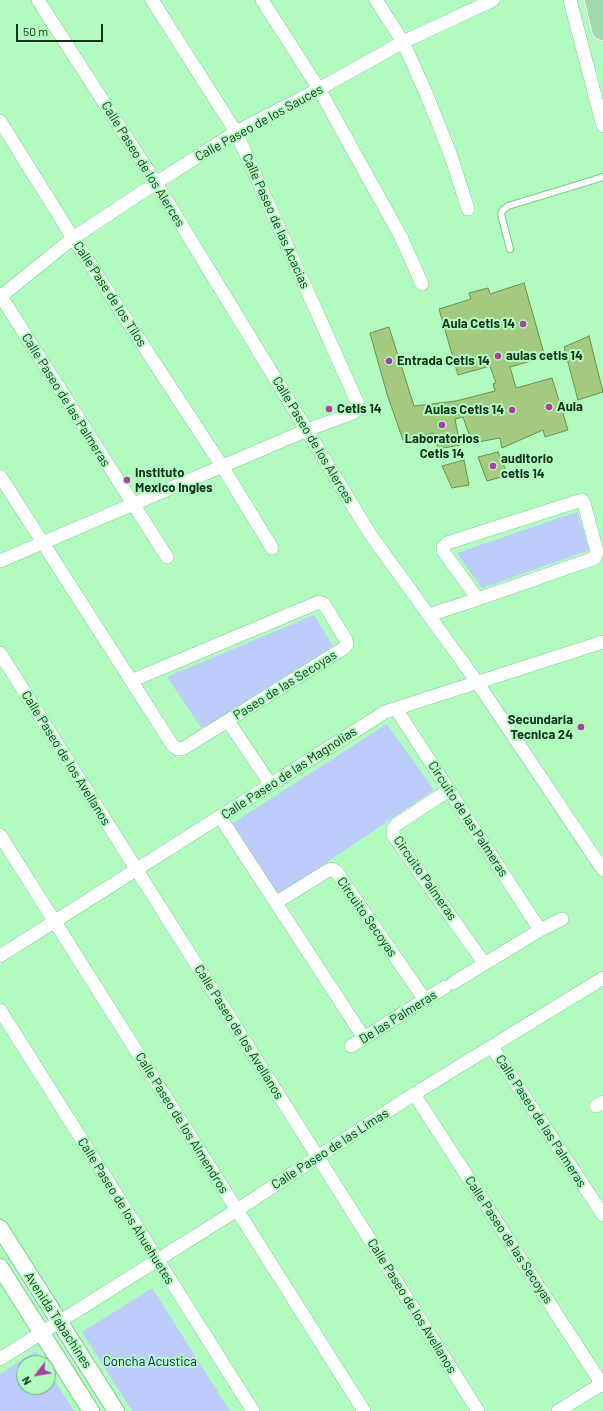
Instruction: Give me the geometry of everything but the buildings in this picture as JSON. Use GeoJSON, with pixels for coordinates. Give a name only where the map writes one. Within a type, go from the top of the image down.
{"type":"FeatureCollection","features":[{"type":"Feature","properties":{"kind":"highway"},"geometry":{"type":"LineString","coordinates":[[596,0],[603,29]]}},
{"type":"Feature","properties":{"kind":"street","name":"Calle Paseo de los Alerces"},"geometry":{"type":"LineString","coordinates":[[38,0],[156,183],[370,534],[477,682],[603,870]]}},
{"type":"Feature","properties":{"kind":"street","name":"Calle Paseo de las Acacias"},"geometry":{"type":"LineString","coordinates":[[152,0],[236,132],[358,404],[358,410],[353,413],[306,430]]}},
{"type":"Feature","properties":{"kind":"street"},"geometry":{"type":"LineString","coordinates":[[262,0],[319,89],[401,237],[422,284]]}},
{"type":"Feature","properties":{"kind":"street"},"geometry":{"type":"LineString","coordinates":[[376,0],[403,42],[426,93],[451,156],[468,209]]}},
{"type":"Feature","properties":{"kind":"street","name":"Calle Paseo de los Sauces"},"geometry":{"type":"LineString","coordinates":[[0,296],[73,238],[236,132],[319,89],[403,42],[493,0]]}},
{"type":"Feature","properties":{"kind":"street"},"geometry":{"type":"LineString","coordinates":[[570,0],[603,126]]}},
{"type":"Feature","properties":{"kind":"street","name":"Calle Pase de los Tilos"},"geometry":{"type":"LineString","coordinates":[[0,121],[73,238],[222,466],[272,548]]}},
{"type":"Feature","properties":{"kind":"street","name":"Calle Paseo de las Palmeras"},"geometry":{"type":"LineString","coordinates":[[0,296],[167,557]]}},
{"type":"Feature","properties":{"kind":"street"},"geometry":{"type":"LineString","coordinates":[[0,562],[306,430]]}},
{"type":"Feature","properties":{"kind":"street"},"geometry":{"type":"LineString","coordinates":[[0,476],[42,543]]}},
{"type":"Feature","properties":{"kind":"street"},"geometry":{"type":"LineString","coordinates":[[429,615],[478,599],[595,558],[598,555],[582,500],[447,543],[443,547],[443,551],[478,599]]}},
{"type":"Feature","properties":{"kind":"street","name":"Paseo de las Secoyas"},"geometry":{"type":"LineString","coordinates":[[42,543],[133,680],[173,746],[178,750],[184,748],[228,721],[344,648],[347,644],[324,604],[318,602],[311,603],[133,680]]}},
{"type":"Feature","properties":{"kind":"street","name":"Calle Paseo de las Magnolias"},"geometry":{"type":"LineString","coordinates":[[0,956],[375,717],[477,682],[603,642]]}},
{"type":"Feature","properties":{"kind":"street","name":"Calle Paseo de los Avellanos"},"geometry":{"type":"LineString","coordinates":[[0,653],[478,1411]]}},
{"type":"Feature","properties":{"kind":"street","name":"Circuito de las Palmeras"},"geometry":{"type":"LineString","coordinates":[[396,709],[540,930]]}},
{"type":"Feature","properties":{"kind":"street"},"geometry":{"type":"LineString","coordinates":[[228,721],[270,785]]}},
{"type":"Feature","properties":{"kind":"street","name":"Circuito Palmeras"},"geometry":{"type":"LineString","coordinates":[[449,790],[397,824],[393,829],[393,835],[484,963]]}},
{"type":"Feature","properties":{"kind":"street"},"geometry":{"type":"LineString","coordinates":[[220,817],[277,902],[364,1038]]}},
{"type":"Feature","properties":{"kind":"street","name":"Calle Paseo de los Almendros"},"geometry":{"type":"LineString","coordinates":[[0,835],[364,1411]]}},
{"type":"Feature","properties":{"kind":"street","name":"Circuito Secoyas"},"geometry":{"type":"LineString","coordinates":[[277,902],[332,869],[336,872],[425,1000]]}},
{"type":"Feature","properties":{"kind":"street","name":"De las Palmeras"},"geometry":{"type":"LineString","coordinates":[[351,1046],[484,963],[540,930],[562,919]]}},
{"type":"Feature","properties":{"kind":"street","name":"Calle Paseo de las Limas"},"geometry":{"type":"LineString","coordinates":[[0,1359],[237,1210],[317,1156],[414,1094],[603,978]]}},
{"type":"Feature","properties":{"kind":"street","name":"Calle Paseo de los Ahuehuetes"},"geometry":{"type":"LineString","coordinates":[[0,1010],[253,1411]]}},
{"type":"Feature","properties":{"kind":"street","name":"Calle Paseo de las Palmeras"},"geometry":{"type":"LineString","coordinates":[[492,1047],[603,1216]]}},
{"type":"Feature","properties":{"kind":"street","name":"Calle Paseo de las Secoyas"},"geometry":{"type":"LineString","coordinates":[[414,1094],[602,1384]]}},
{"type":"Feature","properties":{"kind":"street","name":"Avenida Tabachines"},"geometry":{"type":"LineString","coordinates":[[0,1228],[116,1411]]}},
{"type":"Feature","properties":{"kind":"street","name":"Avenida Tabachines"},"geometry":{"type":"LineString","coordinates":[[0,1267],[91,1411]]}},
{"type":"Feature","properties":{"kind":"street"},"geometry":{"type":"LineString","coordinates":[[558,1411],[602,1384]]}},
{"type":"Feature","properties":{"kind":"lane"},"geometry":{"type":"LineString","coordinates":[[510,249],[501,214],[508,206],[603,177]]}},
{"type":"Feature","properties":{"kind":"green space"},"geometry":{"type":"Polygon","coordinates":[[[577,512],[590,550],[482,588],[457,553],[577,512]]]}},
{"type":"Feature","properties":{"kind":"green space"},"geometry":{"type":"Polygon","coordinates":[[[314,615],[333,646],[202,729],[167,677],[314,615]]]}},
{"type":"Feature","properties":{"kind":"green space"},"geometry":{"type":"Polygon","coordinates":[[[387,724],[434,790],[277,896],[230,825],[387,724]]]}},
{"type":"Feature","properties":{"kind":"green space","name":"Concha Acustica"},"geometry":{"type":"Polygon","coordinates":[[[152,1288],[230,1411],[132,1411],[82,1332],[152,1288]]]}},
{"type":"Feature","properties":{"kind":"green space"},"geometry":{"type":"Polygon","coordinates":[[[36,1351],[39,1355],[30,1355],[36,1351]]]}},
{"type":"Feature","properties":{"kind":"green space"},"geometry":{"type":"Polygon","coordinates":[[[16,1364],[16,1395],[56,1395],[56,1383],[74,1411],[0,1411],[0,1374],[16,1364]]]}},
{"type":"Feature","properties":{"kind":"place","name":"Aula Cetis 14"},"geometry":{"type":"Point","coordinates":[523,324]}},
{"type":"Feature","properties":{"kind":"place","name":"aulas cetis 14"},"geometry":{"type":"Point","coordinates":[498,356]}},
{"type":"Feature","properties":{"kind":"place","name":"Entrada Cetis 14"},"geometry":{"type":"Point","coordinates":[389,361]}},
{"type":"Feature","properties":{"kind":"place","name":"Aula"},"geometry":{"type":"Point","coordinates":[549,407]}},
{"type":"Feature","properties":{"kind":"place","name":"Cetis 14"},"geometry":{"type":"Point","coordinates":[329,409]}},
{"type":"Feature","properties":{"kind":"place","name":"Aulas Cetis 14"},"geometry":{"type":"Point","coordinates":[512,410]}},
{"type":"Feature","properties":{"kind":"place","name":"Laboratorios Cetis 14"},"geometry":{"type":"Point","coordinates":[442,425]}},
{"type":"Feature","properties":{"kind":"place","name":"auditorio cetis 14"},"geometry":{"type":"Point","coordinates":[493,466]}},
{"type":"Feature","properties":{"kind":"place","name":"Instituto Mexico Ingles"},"geometry":{"type":"Point","coordinates":[127,480]}},
{"type":"Feature","properties":{"kind":"place","name":"Secundaria Tecnica 24"},"geometry":{"type":"Point","coordinates":[581,727]}}]}
